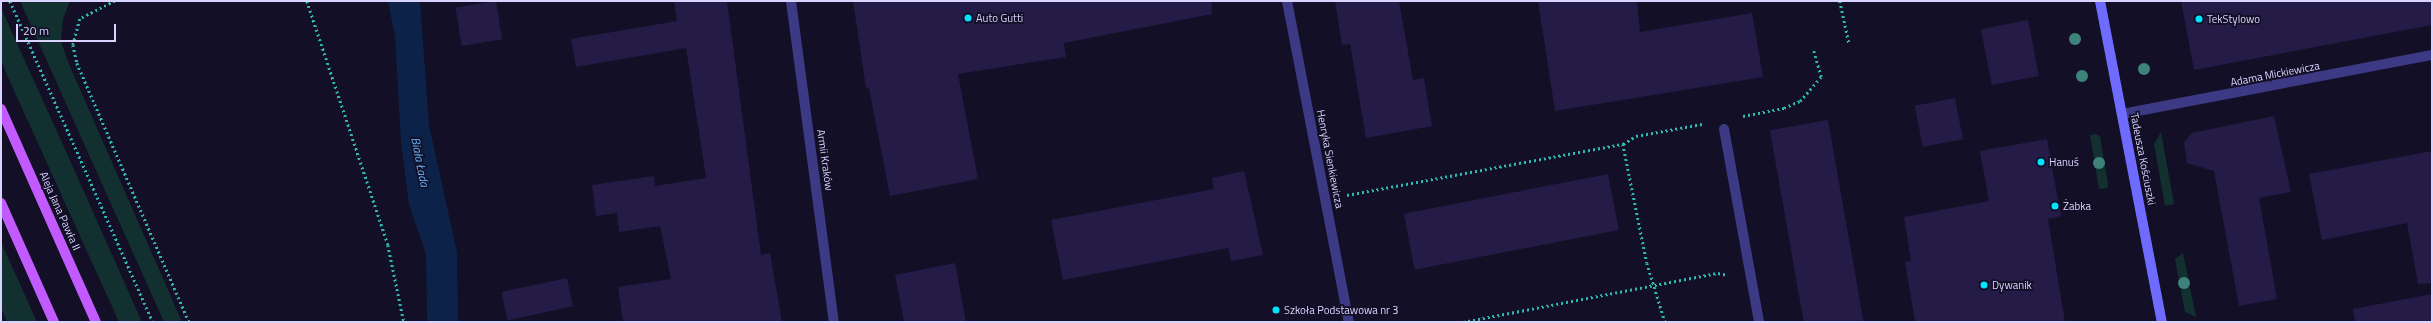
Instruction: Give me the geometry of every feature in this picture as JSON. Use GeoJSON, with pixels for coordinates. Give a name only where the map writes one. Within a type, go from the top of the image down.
{"type":"FeatureCollection","features":[{"type":"Feature","properties":{"kind":"main road","name":"Aleja Jana Pawła II"},"geometry":{"type":"LineString","coordinates":[[1,109],[96,322]]}},
{"type":"Feature","properties":{"kind":"main road"},"geometry":{"type":"LineString","coordinates":[[1,203],[54,322]]}},
{"type":"Feature","properties":{"kind":"street","name":"Armii Kraków"},"geometry":{"type":"LineString","coordinates":[[791,1],[834,322]]}},
{"type":"Feature","properties":{"kind":"street","name":"Henryka Sienkiewicza"},"geometry":{"type":"LineString","coordinates":[[1287,1],[1349,322]]}},
{"type":"Feature","properties":{"kind":"street","name":"Tadeusza Kościuszki"},"geometry":{"type":"LineString","coordinates":[[2100,1],[2162,322]]}},
{"type":"Feature","properties":{"kind":"street","name":"Adama Mickiewicza"},"geometry":{"type":"LineString","coordinates":[[2122,114],[2432,56]]}},
{"type":"Feature","properties":{"kind":"street"},"geometry":{"type":"LineString","coordinates":[[1724,129],[1759,322]]}},
{"type":"Feature","properties":{"kind":"path"},"geometry":{"type":"LineString","coordinates":[[10,1],[153,322]]}},
{"type":"Feature","properties":{"kind":"path"},"geometry":{"type":"LineString","coordinates":[[115,1],[80,19],[73,45],[77,64],[189,322]]}},
{"type":"Feature","properties":{"kind":"path"},"geometry":{"type":"LineString","coordinates":[[307,1],[321,35],[388,245],[404,322]]}},
{"type":"Feature","properties":{"kind":"path"},"geometry":{"type":"LineString","coordinates":[[1840,1],[1849,43]]}},
{"type":"Feature","properties":{"kind":"path"},"geometry":{"type":"LineString","coordinates":[[1739,117],[1784,108],[1800,101],[1821,77],[1813,49]]}},
{"type":"Feature","properties":{"kind":"path"},"geometry":{"type":"LineString","coordinates":[[1326,199],[1623,144],[1636,136],[1710,123]]}},
{"type":"Feature","properties":{"kind":"path"},"geometry":{"type":"LineString","coordinates":[[1623,144],[1652,285],[1666,322]]}},
{"type":"Feature","properties":{"kind":"path"},"geometry":{"type":"LineString","coordinates":[[1463,322],[1718,273],[1751,280]]}},
{"type":"Feature","properties":{"kind":"green space"},"geometry":{"type":"Polygon","coordinates":[[[20,1],[70,1],[63,19],[61,41],[69,64],[182,322],[164,322],[20,1]]]}},
{"type":"Feature","properties":{"kind":"green space"},"geometry":{"type":"Polygon","coordinates":[[[1,8],[142,322],[119,322],[7,75],[1,60],[1,8]]]}},
{"type":"Feature","properties":{"kind":"green space"},"geometry":{"type":"Polygon","coordinates":[[[2161,132],[2174,204],[2165,206],[2154,144],[2161,132]]]}},
{"type":"Feature","properties":{"kind":"green space"},"geometry":{"type":"Polygon","coordinates":[[[2096,134],[2100,136],[2108,184],[2107,188],[2099,189],[2090,135],[2096,134]]]}},
{"type":"Feature","properties":{"kind":"green space"},"geometry":{"type":"Polygon","coordinates":[[[1,242],[37,322],[7,322],[1,308],[1,242]]]}},
{"type":"Feature","properties":{"kind":"green space"},"geometry":{"type":"Polygon","coordinates":[[[2183,253],[2196,317],[2185,312],[2175,259],[2183,253]]]}},
{"type":"Feature","properties":{"kind":"water","name":"Biała Łada"},"geometry":{"type":"Polygon","coordinates":[[[388,1],[420,1],[429,125],[457,252],[458,322],[428,322],[426,254],[409,205],[401,142],[395,37],[388,1]]]}},
{"type":"Feature","properties":{"kind":"building"},"geometry":{"type":"Polygon","coordinates":[[[496,1],[502,40],[462,46],[456,7],[496,1]]]}},
{"type":"Feature","properties":{"kind":"building"},"geometry":{"type":"Polygon","coordinates":[[[674,1],[727,1],[761,255],[770,253],[782,322],[623,322],[618,287],[671,279],[660,226],[619,232],[617,213],[596,216],[592,185],[654,176],[655,186],[706,178],[686,48],[576,67],[571,39],[677,21],[674,1]]]}},
{"type":"Feature","properties":{"kind":"building"},"geometry":{"type":"Polygon","coordinates":[[[853,1],[1211,1],[1212,14],[1064,43],[1066,57],[958,74],[978,179],[890,196],[869,88],[866,88],[853,1]]]}},
{"type":"Feature","properties":{"kind":"building"},"geometry":{"type":"Polygon","coordinates":[[[1335,1],[1399,1],[1413,80],[1424,78],[1432,126],[1366,138],[1350,44],[1342,45],[1335,1]]]}},
{"type":"Feature","properties":{"kind":"building"},"geometry":{"type":"Polygon","coordinates":[[[1538,1],[1637,1],[1640,32],[1752,13],[1763,77],[1555,111],[1538,1]]]}},
{"type":"Feature","properties":{"kind":"building"},"geometry":{"type":"Polygon","coordinates":[[[2181,1],[2432,1],[2432,25],[2194,70],[2181,1]]]}},
{"type":"Feature","properties":{"kind":"building"},"geometry":{"type":"Polygon","coordinates":[[[2028,20],[2039,76],[1992,85],[1981,29],[2028,20]]]}},
{"type":"Feature","properties":{"kind":"building"},"geometry":{"type":"Polygon","coordinates":[[[1955,98],[1963,139],[1923,147],[1915,106],[1955,98]]]}},
{"type":"Feature","properties":{"kind":"building"},"geometry":{"type":"Polygon","coordinates":[[[2274,116],[2291,192],[2259,198],[2277,299],[2239,306],[2214,171],[2187,163],[2184,142],[2192,133],[2274,116]]]}},
{"type":"Feature","properties":{"kind":"building"},"geometry":{"type":"Polygon","coordinates":[[[1828,120],[1864,322],[1804,322],[1770,130],[1828,120]]]}},
{"type":"Feature","properties":{"kind":"building"},"geometry":{"type":"Polygon","coordinates":[[[2047,139],[2061,216],[2048,219],[2065,322],[1915,322],[1905,262],[1911,261],[1904,217],[1989,201],[1980,151],[2047,139]]]}},
{"type":"Feature","properties":{"kind":"building"},"geometry":{"type":"Polygon","coordinates":[[[2432,151],[2432,283],[2418,284],[2407,223],[2322,240],[2309,174],[2432,151]]]}},
{"type":"Feature","properties":{"kind":"building"},"geometry":{"type":"Polygon","coordinates":[[[1244,171],[1263,255],[1231,261],[1228,248],[1063,280],[1051,220],[1214,189],[1212,178],[1244,171]]]}},
{"type":"Feature","properties":{"kind":"building"},"geometry":{"type":"Polygon","coordinates":[[[1608,174],[1619,230],[1415,270],[1404,214],[1608,174]]]}},
{"type":"Feature","properties":{"kind":"building"},"geometry":{"type":"Polygon","coordinates":[[[955,263],[966,322],[904,322],[895,275],[955,263]]]}},
{"type":"Feature","properties":{"kind":"building"},"geometry":{"type":"Polygon","coordinates":[[[567,278],[573,306],[507,320],[501,292],[567,278]]]}},
{"type":"Feature","properties":{"kind":"building"},"geometry":{"type":"Polygon","coordinates":[[[2432,294],[2432,322],[2355,322],[2353,309],[2432,294]]]}},
{"type":"Feature","properties":{"kind":"place","name":"Auto Gutti"},"geometry":{"type":"Point","coordinates":[968,18]}},
{"type":"Feature","properties":{"kind":"place","name":"TekStylowo"},"geometry":{"type":"Point","coordinates":[2199,19]}},
{"type":"Feature","properties":{"kind":"place","name":"Hanuś"},"geometry":{"type":"Point","coordinates":[2041,162]}},
{"type":"Feature","properties":{"kind":"place","name":"Żabka"},"geometry":{"type":"Point","coordinates":[2055,206]}},
{"type":"Feature","properties":{"kind":"place","name":"Dywanik"},"geometry":{"type":"Point","coordinates":[1984,285]}},
{"type":"Feature","properties":{"kind":"place","name":"Szkoła Podstawowa nr 3"},"geometry":{"type":"Point","coordinates":[1276,310]}}]}
